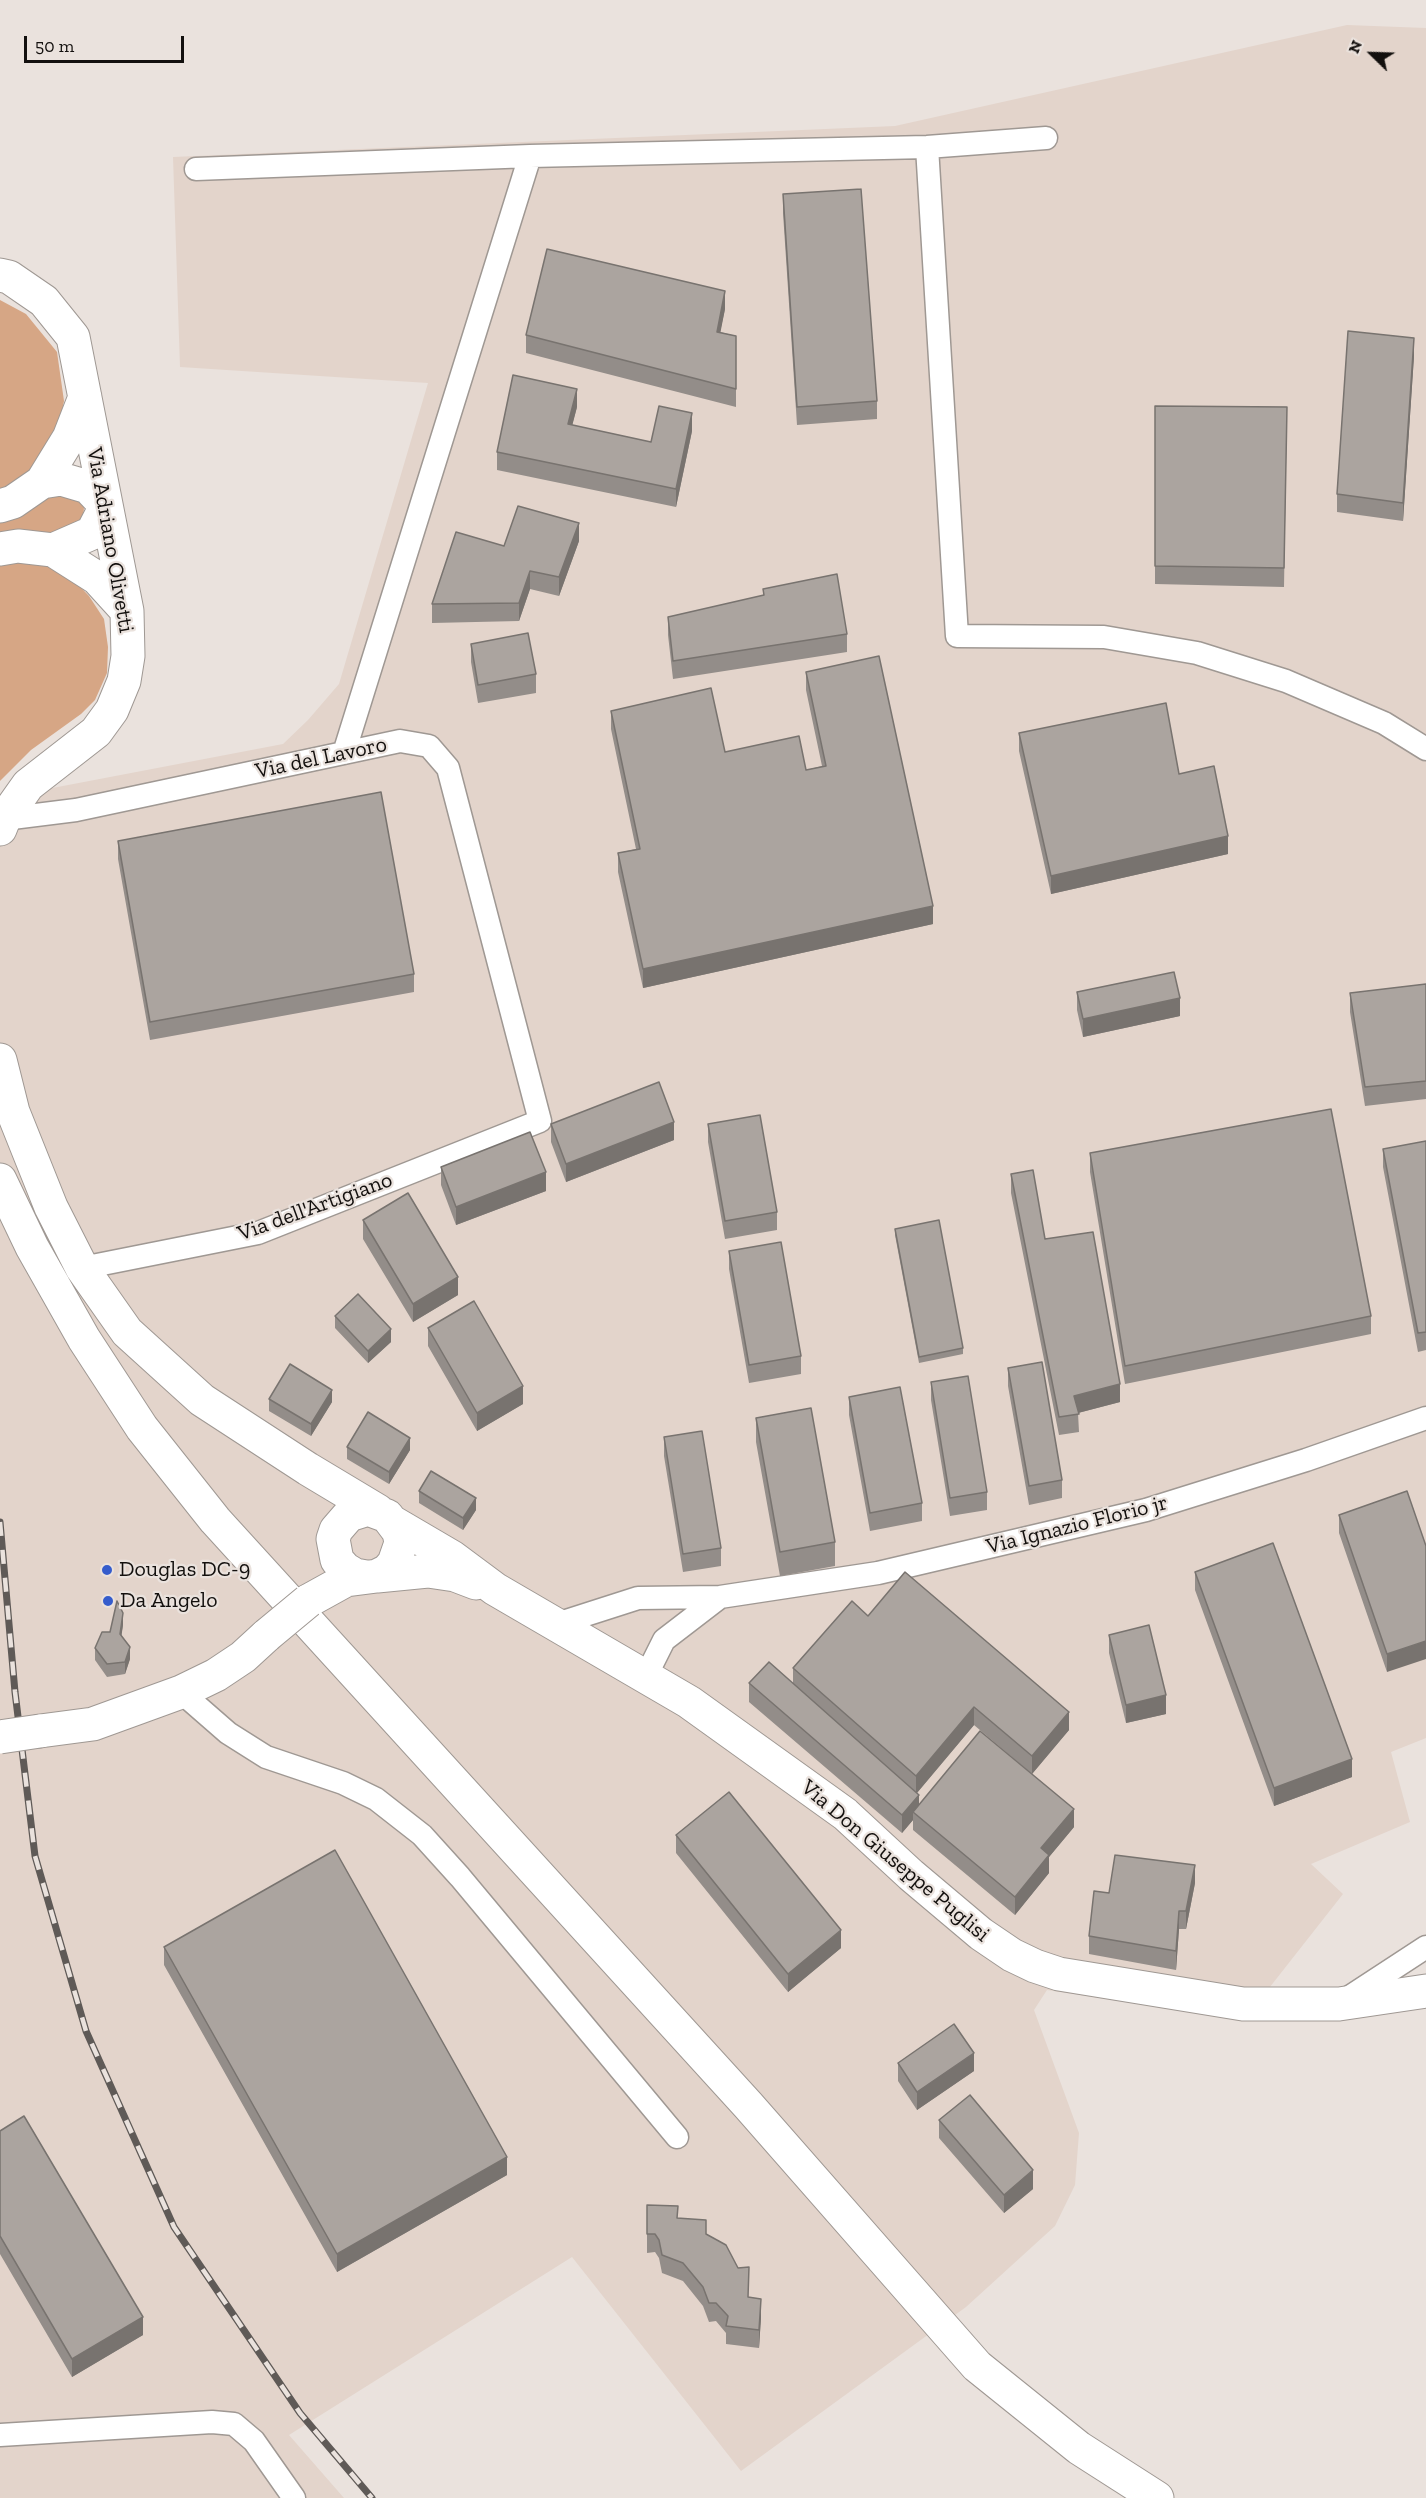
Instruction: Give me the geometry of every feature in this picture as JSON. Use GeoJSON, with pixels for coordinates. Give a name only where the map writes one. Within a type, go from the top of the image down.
{"type":"FeatureCollection","features":[{"type":"Feature","properties":{"kind":"main road","name":"Via Adriano Olivetti"},"geometry":{"type":"LineString","coordinates":[[0,275],[9,277],[44,301],[73,336],[127,611],[128,657],[124,681],[112,710],[96,732],[28,785],[2,824]]}},
{"type":"Feature","properties":{"kind":"main road"},"geometry":{"type":"LineString","coordinates":[[0,506],[13,502],[42,482],[69,438],[85,397]]}},
{"type":"Feature","properties":{"kind":"main road"},"geometry":{"type":"LineString","coordinates":[[42,482],[61,479],[88,487],[106,506],[92,533],[54,550]]}},
{"type":"Feature","properties":{"kind":"main road"},"geometry":{"type":"LineString","coordinates":[[0,549],[18,546],[54,550],[97,578],[127,611]]}},
{"type":"Feature","properties":{"kind":"main road"},"geometry":{"type":"LineString","coordinates":[[0,1060],[13,1112],[51,1207],[82,1269],[127,1332],[167,1371],[202,1400],[386,1517],[399,1532],[399,1553],[387,1571],[346,1580],[308,1601],[243,1657],[216,1675],[181,1692],[93,1724],[0,1737]]}},
{"type":"Feature","properties":{"kind":"main road"},"geometry":{"type":"LineString","coordinates":[[0,1180],[32,1247],[84,1340],[142,1428],[215,1520],[748,2105],[977,2366],[1079,2448],[1157,2498]]}},
{"type":"Feature","properties":{"kind":"main road"},"geometry":{"type":"LineString","coordinates":[[308,1469],[327,1497],[337,1560],[355,1575],[372,1576]]}},
{"type":"Feature","properties":{"kind":"main road"},"geometry":{"type":"LineString","coordinates":[[308,1601],[326,1570],[335,1540],[349,1515],[368,1509],[386,1517]]}},
{"type":"Feature","properties":{"kind":"main road","name":"Via Don Giuseppe Puglisi"},"geometry":{"type":"LineString","coordinates":[[386,1517],[453,1557],[495,1589],[689,1702],[845,1814],[946,1905],[1012,1955],[1059,1974],[1243,2004],[1340,2004],[1426,1991]]}},
{"type":"Feature","properties":{"kind":"main road","name":"Via Don Giuseppe Puglisi"},"geometry":{"type":"LineString","coordinates":[[372,1576],[428,1571],[455,1575],[495,1589]]}},
{"type":"Feature","properties":{"kind":"street"},"geometry":{"type":"LineString","coordinates":[[196,169],[530,156],[927,147],[1046,138]]}},
{"type":"Feature","properties":{"kind":"street"},"geometry":{"type":"LineString","coordinates":[[927,147],[957,636],[1104,637],[1197,653],[1286,681],[1384,723],[1426,748]]}},
{"type":"Feature","properties":{"kind":"street"},"geometry":{"type":"LineString","coordinates":[[344,753],[530,156]]}},
{"type":"Feature","properties":{"kind":"street","name":"Via del Lavoro"},"geometry":{"type":"LineString","coordinates":[[2,824],[400,741],[429,746],[448,768],[540,1120]]}},
{"type":"Feature","properties":{"kind":"street","name":"Via dell'Artigiano"},"geometry":{"type":"LineString","coordinates":[[82,1269],[258,1233],[540,1120]]}},
{"type":"Feature","properties":{"kind":"street","name":"Via Ignazio Florio jr"},"geometry":{"type":"LineString","coordinates":[[557,1624],[638,1598],[720,1597],[878,1573],[1146,1510],[1306,1460],[1426,1418]]}},
{"type":"Feature","properties":{"kind":"street"},"geometry":{"type":"LineString","coordinates":[[645,1676],[664,1640],[720,1597]]}},
{"type":"Feature","properties":{"kind":"street"},"geometry":{"type":"LineString","coordinates":[[181,1692],[228,1733],[266,1757],[343,1783],[376,1799],[422,1835],[468,1886],[677,2137]]}},
{"type":"Feature","properties":{"kind":"street"},"geometry":{"type":"LineString","coordinates":[[1340,2004],[1426,1947]]}},
{"type":"Feature","properties":{"kind":"street"},"geometry":{"type":"LineString","coordinates":[[0,2435],[212,2422],[234,2424],[254,2441],[294,2498]]}},
{"type":"Feature","properties":{"kind":"shaded area"},"geometry":{"type":"Polygon","coordinates":[[[1347,25],[1426,28],[1426,1738],[1391,1752],[1410,1822],[1311,1864],[1343,1894],[1244,2020],[1047,1990],[1034,2010],[1079,2133],[1075,2185],[1055,2226],[966,2307],[741,2471],[572,2257],[289,2435],[344,2498],[0,2498],[0,798],[283,744],[308,720],[339,684],[428,383],[180,367],[173,157],[895,126],[1347,25]]]}},
{"type":"Feature","properties":{"kind":"shaded area"},"geometry":{"type":"Polygon","coordinates":[[[0,300],[26,314],[57,352],[64,401],[58,432],[45,456],[26,475],[0,492],[0,300]]]}},
{"type":"Feature","properties":{"kind":"shaded area"},"geometry":{"type":"Polygon","coordinates":[[[55,488],[81,498],[84,507],[83,522],[60,536],[0,536],[0,518],[55,488]]]}},
{"type":"Feature","properties":{"kind":"shaded area"},"geometry":{"type":"Polygon","coordinates":[[[16,559],[47,564],[70,576],[89,596],[104,619],[108,647],[107,673],[95,700],[81,714],[31,750],[0,781],[0,562],[16,559]]]}},
{"type":"Feature","properties":{"kind":"building"},"geometry":{"type":"Polygon","coordinates":[[[861,189],[877,401],[797,407],[783,194],[861,189]]]}},
{"type":"Feature","properties":{"kind":"building"},"geometry":{"type":"Polygon","coordinates":[[[547,249],[725,291],[717,332],[736,336],[736,389],[526,335],[547,249]]]}},
{"type":"Feature","properties":{"kind":"building"},"geometry":{"type":"Polygon","coordinates":[[[1348,331],[1414,338],[1403,503],[1337,494],[1348,331]]]}},
{"type":"Feature","properties":{"kind":"building"},"geometry":{"type":"Polygon","coordinates":[[[513,375],[577,389],[568,424],[651,442],[659,406],[692,413],[676,489],[497,452],[513,375]]]}},
{"type":"Feature","properties":{"kind":"building"},"geometry":{"type":"Polygon","coordinates":[[[1155,406],[1287,407],[1284,568],[1155,566],[1155,406]]]}},
{"type":"Feature","properties":{"kind":"building"},"geometry":{"type":"Polygon","coordinates":[[[518,506],[579,523],[559,577],[530,571],[519,603],[432,604],[456,532],[504,546],[518,506]]]}},
{"type":"Feature","properties":{"kind":"building"},"geometry":{"type":"Polygon","coordinates":[[[837,574],[847,634],[673,661],[668,617],[764,595],[763,589],[837,574]]]}},
{"type":"Feature","properties":{"kind":"building"},"geometry":{"type":"Polygon","coordinates":[[[528,633],[536,674],[478,685],[471,644],[528,633]]]}},
{"type":"Feature","properties":{"kind":"building"},"geometry":{"type":"Polygon","coordinates":[[[879,656],[933,906],[643,969],[618,853],[640,849],[611,711],[711,688],[725,752],[799,736],[806,770],[826,766],[806,672],[879,656]]]}},
{"type":"Feature","properties":{"kind":"building"},"geometry":{"type":"Polygon","coordinates":[[[1166,703],[1179,774],[1214,766],[1228,836],[1051,876],[1019,733],[1166,703]]]}},
{"type":"Feature","properties":{"kind":"building"},"geometry":{"type":"Polygon","coordinates":[[[381,792],[414,974],[150,1022],[118,841],[381,792]]]}},
{"type":"Feature","properties":{"kind":"building"},"geometry":{"type":"Polygon","coordinates":[[[1174,972],[1180,998],[1083,1019],[1077,992],[1174,972]]]}},
{"type":"Feature","properties":{"kind":"building"},"geometry":{"type":"Polygon","coordinates":[[[1426,984],[1426,1081],[1365,1087],[1350,993],[1426,984]]]}},
{"type":"Feature","properties":{"kind":"building"},"geometry":{"type":"Polygon","coordinates":[[[659,1082],[674,1122],[566,1164],[551,1124],[659,1082]]]}},
{"type":"Feature","properties":{"kind":"building"},"geometry":{"type":"Polygon","coordinates":[[[1331,1109],[1371,1316],[1125,1366],[1090,1153],[1331,1109]]]}},
{"type":"Feature","properties":{"kind":"building"},"geometry":{"type":"Polygon","coordinates":[[[760,1115],[777,1212],[725,1221],[708,1124],[760,1115]]]}},
{"type":"Feature","properties":{"kind":"building"},"geometry":{"type":"Polygon","coordinates":[[[530,1132],[546,1172],[456,1207],[441,1167],[530,1132]]]}},
{"type":"Feature","properties":{"kind":"building"},"geometry":{"type":"Polygon","coordinates":[[[1426,1141],[1426,1332],[1418,1333],[1383,1149],[1426,1141]]]}},
{"type":"Feature","properties":{"kind":"building"},"geometry":{"type":"Polygon","coordinates":[[[1033,1170],[1045,1239],[1093,1232],[1120,1384],[1074,1396],[1079,1414],[1059,1417],[1011,1174],[1033,1170]]]}},
{"type":"Feature","properties":{"kind":"building"},"geometry":{"type":"Polygon","coordinates":[[[408,1193],[458,1277],[413,1304],[363,1220],[408,1193]]]}},
{"type":"Feature","properties":{"kind":"building"},"geometry":{"type":"Polygon","coordinates":[[[939,1220],[963,1348],[919,1357],[895,1229],[939,1220]]]}},
{"type":"Feature","properties":{"kind":"building"},"geometry":{"type":"Polygon","coordinates":[[[781,1242],[801,1356],[749,1365],[729,1251],[781,1242]]]}},
{"type":"Feature","properties":{"kind":"building"},"geometry":{"type":"Polygon","coordinates":[[[358,1294],[391,1329],[368,1351],[335,1316],[358,1294]]]}},
{"type":"Feature","properties":{"kind":"building"},"geometry":{"type":"Polygon","coordinates":[[[474,1301],[523,1386],[477,1413],[428,1328],[474,1301]]]}},
{"type":"Feature","properties":{"kind":"building"},"geometry":{"type":"Polygon","coordinates":[[[1042,1362],[1062,1480],[1029,1486],[1008,1368],[1042,1362]]]}},
{"type":"Feature","properties":{"kind":"building"},"geometry":{"type":"Polygon","coordinates":[[[290,1364],[332,1390],[311,1424],[269,1399],[290,1364]]]}},
{"type":"Feature","properties":{"kind":"building"},"geometry":{"type":"Polygon","coordinates":[[[968,1376],[987,1492],[950,1498],[931,1382],[968,1376]]]}},
{"type":"Feature","properties":{"kind":"building"},"geometry":{"type":"Polygon","coordinates":[[[900,1387],[922,1503],[870,1513],[849,1397],[900,1387]]]}},
{"type":"Feature","properties":{"kind":"building"},"geometry":{"type":"Polygon","coordinates":[[[811,1408],[835,1542],[780,1552],[756,1418],[811,1408]]]}},
{"type":"Feature","properties":{"kind":"building"},"geometry":{"type":"Polygon","coordinates":[[[368,1412],[410,1438],[389,1472],[347,1447],[368,1412]]]}},
{"type":"Feature","properties":{"kind":"building"},"geometry":{"type":"Polygon","coordinates":[[[702,1431],[721,1548],[683,1554],[664,1437],[702,1431]]]}},
{"type":"Feature","properties":{"kind":"building"},"geometry":{"type":"Polygon","coordinates":[[[431,1471],[476,1498],[463,1518],[419,1491],[431,1471]]]}},
{"type":"Feature","properties":{"kind":"building"},"geometry":{"type":"Polygon","coordinates":[[[1407,1491],[1426,1546],[1426,1641],[1387,1654],[1339,1515],[1407,1491]]]}},
{"type":"Feature","properties":{"kind":"building"},"geometry":{"type":"Polygon","coordinates":[[[1273,1543],[1352,1759],[1274,1788],[1195,1572],[1273,1543]]]}},
{"type":"Feature","properties":{"kind":"building"},"geometry":{"type":"Polygon","coordinates":[[[905,1572],[1069,1712],[1032,1756],[974,1707],[916,1776],[793,1668],[852,1601],[868,1616],[905,1572]]]}},
{"type":"Feature","properties":{"kind":"building"},"geometry":{"type":"Polygon","coordinates":[[[117,1601],[123,1613],[120,1634],[130,1647],[125,1662],[107,1664],[95,1648],[102,1632],[110,1632],[117,1601]]]}},
{"type":"Feature","properties":{"kind":"building"},"geometry":{"type":"Polygon","coordinates":[[[1149,1625],[1166,1695],[1126,1705],[1109,1635],[1149,1625]]]}},
{"type":"Feature","properties":{"kind":"building"},"geometry":{"type":"Polygon","coordinates":[[[769,1662],[919,1795],[902,1815],[749,1683],[769,1662]]]}},
{"type":"Feature","properties":{"kind":"building"},"geometry":{"type":"Polygon","coordinates":[[[980,1731],[1074,1809],[1041,1848],[1049,1855],[1015,1897],[913,1812],[980,1731]]]}},
{"type":"Feature","properties":{"kind":"building"},"geometry":{"type":"Polygon","coordinates":[[[729,1792],[841,1930],[788,1974],[676,1835],[729,1792]]]}},
{"type":"Feature","properties":{"kind":"building"},"geometry":{"type":"Polygon","coordinates":[[[335,1850],[507,2157],[337,2254],[164,1947],[335,1850]]]}},
{"type":"Feature","properties":{"kind":"building"},"geometry":{"type":"Polygon","coordinates":[[[1115,1855],[1195,1865],[1186,1911],[1179,1911],[1176,1951],[1089,1936],[1094,1891],[1109,1893],[1115,1855]]]}},
{"type":"Feature","properties":{"kind":"building"},"geometry":{"type":"Polygon","coordinates":[[[954,2024],[974,2053],[917,2092],[898,2063],[954,2024]]]}},
{"type":"Feature","properties":{"kind":"building"},"geometry":{"type":"Polygon","coordinates":[[[970,2095],[1033,2170],[1004,2195],[939,2120],[970,2095]]]}},
{"type":"Feature","properties":{"kind":"building"},"geometry":{"type":"Polygon","coordinates":[[[24,2116],[143,2317],[72,2359],[0,2236],[0,2131],[24,2116]]]}},
{"type":"Feature","properties":{"kind":"building"},"geometry":{"type":"Polygon","coordinates":[[[647,2205],[678,2206],[677,2218],[706,2220],[706,2234],[726,2245],[738,2268],[749,2267],[748,2297],[761,2299],[759,2330],[726,2326],[728,2316],[716,2303],[709,2303],[703,2287],[683,2263],[662,2255],[659,2240],[655,2234],[647,2234],[647,2205]]]}},
{"type":"Feature","properties":{"kind":"railway"},"geometry":{"type":"LineString","coordinates":[[0,1522],[15,1692],[35,1856],[86,2031],[174,2227],[300,2413],[372,2498]]}},
{"type":"Feature","properties":{"kind":"place","name":"Douglas DC-9"},"geometry":{"type":"Point","coordinates":[107,1570]}},
{"type":"Feature","properties":{"kind":"place","name":"Da Angelo"},"geometry":{"type":"Point","coordinates":[108,1601]}}]}
